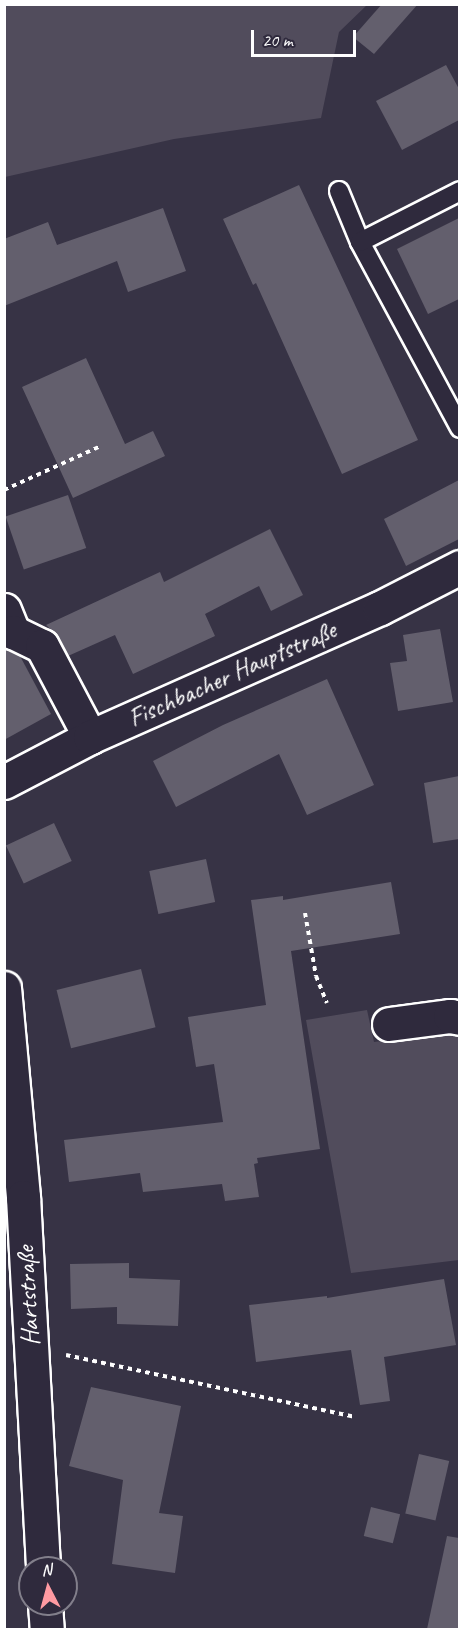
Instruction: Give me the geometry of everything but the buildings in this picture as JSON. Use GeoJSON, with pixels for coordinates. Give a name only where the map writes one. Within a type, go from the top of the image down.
{"type":"FeatureCollection","features":[{"type":"Feature","properties":{"kind":"street","name":"Fischbacher Hauptstraße"},"geometry":{"type":"LineString","coordinates":[[4,782],[90,737],[380,608],[459,567]]}},
{"type":"Feature","properties":{"kind":"street"},"geometry":{"type":"LineString","coordinates":[[4,610],[13,632],[42,646],[90,737]]}},
{"type":"Feature","properties":{"kind":"street","name":"Hartstraße"},"geometry":{"type":"LineString","coordinates":[[4,988],[24,1197],[42,1556]]}},
{"type":"Feature","properties":{"kind":"street"},"geometry":{"type":"LineString","coordinates":[[389,1024],[450,1016],[459,1018]]}},
{"type":"Feature","properties":{"kind":"lane"},"geometry":{"type":"LineString","coordinates":[[339,191],[360,242],[459,428]]}},
{"type":"Feature","properties":{"kind":"lane"},"geometry":{"type":"LineString","coordinates":[[360,242],[459,191]]}},
{"type":"Feature","properties":{"kind":"path"},"geometry":{"type":"LineString","coordinates":[[4,490],[101,446]]}},
{"type":"Feature","properties":{"kind":"path"},"geometry":{"type":"LineString","coordinates":[[305,913],[316,976],[327,1003]]}},
{"type":"Feature","properties":{"kind":"path"},"geometry":{"type":"LineString","coordinates":[[30,1347],[355,1417]]}},
{"type":"Feature","properties":{"kind":"shaded area"},"geometry":{"type":"Polygon","coordinates":[[[4,5],[367,5],[339,32],[321,118],[174,139],[5,177],[4,5]]]}},
{"type":"Feature","properties":{"kind":"shaded area"},"geometry":{"type":"Polygon","coordinates":[[[367,1010],[374,1042],[459,1031],[459,1260],[351,1273],[306,1020],[367,1010]]]}}]}
